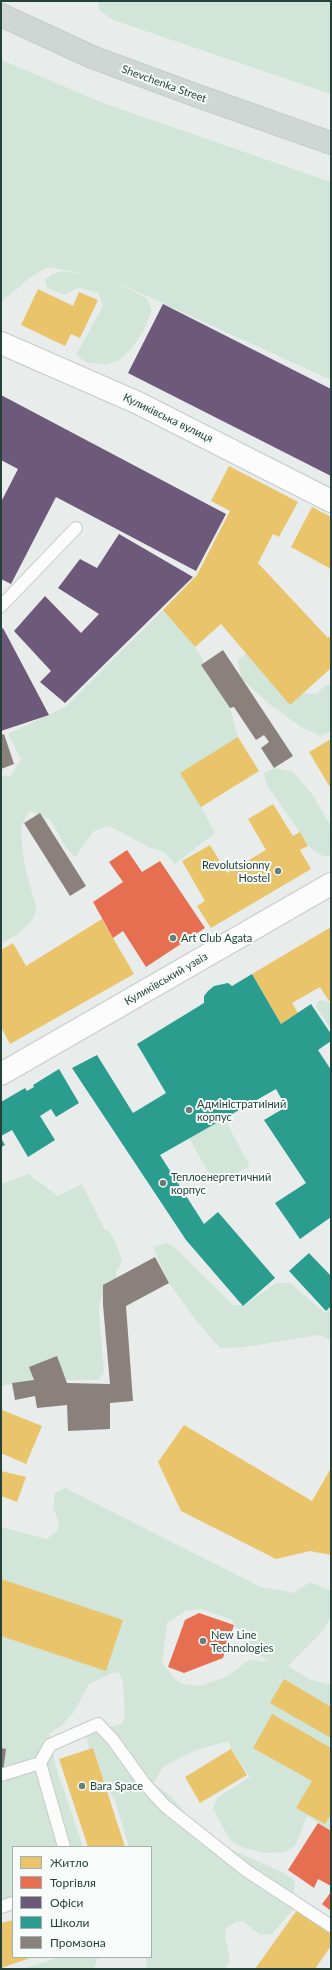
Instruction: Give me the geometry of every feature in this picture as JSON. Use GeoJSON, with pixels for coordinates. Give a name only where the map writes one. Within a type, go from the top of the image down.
{"type":"FeatureCollection","features":[{"type":"Feature","properties":{"kind":"main road","name":"Shevchenka Street"},"geometry":{"type":"LineString","coordinates":[[1,15],[92,57],[331,143]]}},
{"type":"Feature","properties":{"kind":"street","name":"Куликівська вулиця"},"geometry":{"type":"LineString","coordinates":[[1,343],[138,403],[331,501]]}},
{"type":"Feature","properties":{"kind":"street","name":"Куликівський узвіз"},"geometry":{"type":"LineString","coordinates":[[1,1074],[331,884]]}},
{"type":"Feature","properties":{"kind":"lane"},"geometry":{"type":"LineString","coordinates":[[1,606],[76,528]]}},
{"type":"Feature","properties":{"kind":"lane"},"geometry":{"type":"LineString","coordinates":[[1,1775],[40,1763],[50,1745],[98,1724],[113,1740],[144,1783],[165,1806],[247,1871],[331,1926]]}},
{"type":"Feature","properties":{"kind":"lane"},"geometry":{"type":"LineString","coordinates":[[40,1763],[64,1846]]}},
{"type":"Feature","properties":{"kind":"lane"},"geometry":{"type":"LineString","coordinates":[[1,1907],[12,1902]]}},
{"type":"Feature","properties":{"kind":"green space"},"geometry":{"type":"Polygon","coordinates":[[[99,1],[331,1],[331,94],[113,20],[98,9],[99,1]]]}},
{"type":"Feature","properties":{"kind":"green space"},"geometry":{"type":"Polygon","coordinates":[[[1,60],[106,104],[331,182],[331,380],[116,282],[146,298],[152,309],[143,332],[131,349],[118,361],[105,365],[86,362],[76,355],[103,306],[98,293],[78,287],[65,295],[47,288],[45,279],[53,274],[63,271],[91,275],[48,267],[31,277],[1,302],[1,60]]]}},
{"type":"Feature","properties":{"kind":"green space"},"geometry":{"type":"Polygon","coordinates":[[[163,610],[195,647],[204,662],[201,665],[230,708],[238,737],[201,807],[215,833],[175,864],[165,853],[149,847],[109,826],[94,831],[75,857],[65,846],[50,819],[29,811],[21,827],[23,855],[37,910],[31,922],[16,935],[1,944],[1,776],[11,776],[21,759],[8,734],[65,707],[163,610]]]}},
{"type":"Feature","properties":{"kind":"green space"},"geometry":{"type":"Polygon","coordinates":[[[249,652],[289,693],[317,694],[325,685],[331,686],[331,731],[320,736],[301,727],[269,704],[241,678],[238,660],[249,652]]]}},
{"type":"Feature","properties":{"kind":"green space"},"geometry":{"type":"Polygon","coordinates":[[[274,768],[293,772],[312,794],[331,827],[331,855],[325,857],[311,849],[267,785],[264,773],[274,768]]]}},
{"type":"Feature","properties":{"kind":"green space"},"geometry":{"type":"Polygon","coordinates":[[[324,1000],[331,1004],[331,1029],[316,1007],[318,1001],[324,1000]]]}},
{"type":"Feature","properties":{"kind":"green space"},"geometry":{"type":"Polygon","coordinates":[[[224,1118],[250,1166],[215,1185],[189,1138],[224,1118]]]}},
{"type":"Feature","properties":{"kind":"green space"},"geometry":{"type":"Polygon","coordinates":[[[28,1174],[58,1196],[82,1184],[105,1230],[108,1230],[116,1243],[122,1261],[116,1272],[117,1277],[100,1300],[99,1311],[104,1373],[98,1380],[70,1380],[32,1375],[34,1380],[2,1386],[1,1184],[28,1174]]]}},
{"type":"Feature","properties":{"kind":"green space"},"geometry":{"type":"Polygon","coordinates":[[[166,1243],[172,1245],[233,1305],[245,1305],[276,1283],[290,1283],[325,1313],[331,1309],[331,1340],[319,1335],[245,1347],[220,1348],[194,1318],[169,1283],[153,1247],[166,1243]]]}},
{"type":"Feature","properties":{"kind":"green space"},"geometry":{"type":"Polygon","coordinates":[[[65,1488],[261,1587],[294,1593],[310,1582],[331,1591],[331,1616],[322,1632],[288,1666],[309,1679],[331,1685],[331,1831],[307,1816],[295,1846],[285,1852],[266,1853],[244,1848],[230,1840],[213,1809],[217,1798],[250,1777],[231,1749],[229,1741],[196,1750],[164,1766],[153,1783],[171,1796],[201,1833],[228,1848],[284,1873],[295,1881],[293,1910],[272,1934],[260,1935],[243,1921],[236,1922],[226,1928],[225,1936],[230,1961],[225,1969],[148,1969],[146,1965],[146,1958],[152,1958],[152,1846],[129,1846],[115,1801],[90,1753],[86,1736],[94,1731],[121,1724],[125,1717],[123,1682],[119,1672],[112,1673],[89,1684],[74,1712],[62,1725],[49,1734],[56,1767],[83,1846],[12,1846],[12,1911],[1,1910],[1,1527],[47,1539],[57,1531],[59,1522],[53,1508],[55,1493],[65,1488]],[[201,1609],[185,1611],[167,1623],[162,1663],[177,1681],[184,1684],[200,1686],[226,1677],[249,1660],[268,1662],[243,1641],[232,1620],[201,1609]]]}},
{"type":"Feature","properties":{"kind":"green space"},"geometry":{"type":"Polygon","coordinates":[[[57,1958],[98,1958],[94,1969],[23,1969],[57,1958]]]}},
{"type":"Feature","properties":{"kind":"building: Житло"},"geometry":{"type":"Polygon","coordinates":[[[38,289],[73,306],[79,292],[98,300],[80,338],[71,334],[65,346],[21,325],[38,289]]]}},
{"type":"Feature","properties":{"kind":"building: Житло"},"geometry":{"type":"Polygon","coordinates":[[[229,466],[298,502],[279,537],[273,534],[258,563],[328,638],[331,635],[331,668],[290,705],[221,624],[195,647],[163,610],[197,575],[230,511],[211,501],[229,466]]]}},
{"type":"Feature","properties":{"kind":"building: Житло"},"geometry":{"type":"Polygon","coordinates":[[[312,507],[331,517],[331,569],[291,547],[312,507]]]}},
{"type":"Feature","properties":{"kind":"building: Житло"},"geometry":{"type":"Polygon","coordinates":[[[238,737],[259,771],[201,807],[180,773],[238,737]]]}},
{"type":"Feature","properties":{"kind":"building: Житло"},"geometry":{"type":"Polygon","coordinates":[[[331,739],[331,789],[309,752],[331,739]]]}},
{"type":"Feature","properties":{"kind":"building: Житло"},"geometry":{"type":"Polygon","coordinates":[[[273,804],[293,836],[300,832],[308,846],[300,850],[311,869],[211,928],[197,906],[205,901],[182,861],[210,845],[227,873],[266,850],[248,819],[273,804]]]}},
{"type":"Feature","properties":{"kind":"building: Житло"},"geometry":{"type":"Polygon","coordinates":[[[102,919],[134,974],[10,1044],[1,1027],[1,950],[13,943],[26,966],[102,919]]]}},
{"type":"Feature","properties":{"kind":"building: Житло"},"geometry":{"type":"Polygon","coordinates":[[[331,927],[331,1000],[329,1001],[320,987],[292,1003],[298,1013],[281,1024],[252,974],[331,927]]]}},
{"type":"Feature","properties":{"kind":"building: Житло"},"geometry":{"type":"Polygon","coordinates":[[[2,1410],[42,1426],[26,1464],[1,1453],[2,1410]]]}},
{"type":"Feature","properties":{"kind":"building: Житло"},"geometry":{"type":"Polygon","coordinates":[[[184,1425],[312,1501],[331,1468],[331,1555],[310,1551],[276,1559],[181,1511],[158,1462],[184,1425]]]}},
{"type":"Feature","properties":{"kind":"building: Житло"},"geometry":{"type":"Polygon","coordinates":[[[1,1471],[26,1477],[17,1502],[1,1496],[1,1471]]]}},
{"type":"Feature","properties":{"kind":"building: Житло"},"geometry":{"type":"Polygon","coordinates":[[[1,1579],[123,1620],[106,1671],[1,1636],[1,1579]]]}},
{"type":"Feature","properties":{"kind":"building: Житло"},"geometry":{"type":"Polygon","coordinates":[[[284,1679],[331,1707],[331,1738],[270,1703],[284,1679]]]}},
{"type":"Feature","properties":{"kind":"building: Житло"},"geometry":{"type":"Polygon","coordinates":[[[272,1714],[331,1748],[331,1814],[325,1824],[296,1808],[312,1781],[253,1748],[272,1714]]]}},
{"type":"Feature","properties":{"kind":"building: Житло"},"geometry":{"type":"Polygon","coordinates":[[[93,1748],[125,1846],[88,1846],[59,1759],[93,1748]]]}},
{"type":"Feature","properties":{"kind":"building: Житло"},"geometry":{"type":"Polygon","coordinates":[[[231,1749],[247,1775],[200,1803],[185,1777],[231,1749]]]}},
{"type":"Feature","properties":{"kind":"building: Житло"},"geometry":{"type":"Polygon","coordinates":[[[297,1910],[331,1934],[331,1946],[315,1969],[255,1969],[297,1910]]]}},
{"type":"Feature","properties":{"kind":"building: Житло"},"geometry":{"type":"Polygon","coordinates":[[[12,1920],[12,1958],[30,1958],[1,1968],[1,1923],[12,1920]]]}},
{"type":"Feature","properties":{"kind":"building: Торгівля"},"geometry":{"type":"Polygon","coordinates":[[[127,850],[142,872],[160,861],[205,928],[146,967],[123,931],[113,938],[93,902],[123,882],[109,862],[127,850]]]}},
{"type":"Feature","properties":{"kind":"building: Торгівля","name":"New Line Technologies"},"geometry":{"type":"Polygon","coordinates":[[[199,1613],[234,1625],[223,1658],[184,1673],[168,1667],[185,1620],[199,1613]]]}},
{"type":"Feature","properties":{"kind":"building: Торгівля"},"geometry":{"type":"Polygon","coordinates":[[[318,1823],[331,1831],[331,1886],[318,1879],[314,1888],[288,1870],[318,1823]]]}},
{"type":"Feature","properties":{"kind":"building: Торгівля"},"geometry":{"type":"Polygon","coordinates":[[[331,1892],[331,1911],[322,1904],[331,1892]]]}},
{"type":"Feature","properties":{"kind":"building: Офіси"},"geometry":{"type":"Polygon","coordinates":[[[163,304],[331,389],[331,476],[128,373],[163,304]]]}},
{"type":"Feature","properties":{"kind":"building: Офіси"},"geometry":{"type":"Polygon","coordinates":[[[1,395],[226,514],[196,571],[56,497],[11,584],[1,579],[1,502],[18,469],[1,460],[1,395]]]}},
{"type":"Feature","properties":{"kind":"building: Офіси"},"geometry":{"type":"Polygon","coordinates":[[[119,534],[193,577],[65,703],[40,682],[51,671],[14,631],[45,596],[81,633],[99,614],[58,588],[80,559],[97,568],[119,534]]]}},
{"type":"Feature","properties":{"kind":"building: Офіси"},"geometry":{"type":"Polygon","coordinates":[[[3,628],[49,715],[1,731],[1,630],[3,628]]]}},
{"type":"Feature","properties":{"kind":"building: Школи","name":"Адміністратиіний корпус"},"geometry":{"type":"Polygon","coordinates":[[[252,974],[281,1024],[311,1004],[331,1034],[331,1041],[318,1050],[331,1070],[331,1217],[300,1239],[275,1203],[306,1183],[264,1120],[286,1107],[276,1089],[160,1155],[204,1224],[218,1212],[275,1278],[243,1306],[186,1240],[72,1068],[97,1055],[133,1113],[166,1093],[137,1044],[204,1003],[204,996],[214,986],[228,983],[232,986],[252,974]]]}},
{"type":"Feature","properties":{"kind":"building: Школи"},"geometry":{"type":"Polygon","coordinates":[[[59,1069],[79,1103],[56,1117],[51,1109],[40,1116],[55,1140],[28,1157],[12,1130],[1,1136],[1,1102],[25,1088],[27,1091],[34,1087],[33,1085],[59,1069]]]}},
{"type":"Feature","properties":{"kind":"building: Школи"},"geometry":{"type":"Polygon","coordinates":[[[1,1138],[5,1145],[1,1147],[1,1138]]]}},
{"type":"Feature","properties":{"kind":"building: Школи"},"geometry":{"type":"Polygon","coordinates":[[[309,1253],[331,1276],[331,1306],[326,1311],[289,1271],[309,1253]]]}},
{"type":"Feature","properties":{"kind":"building: Промзона"},"geometry":{"type":"Polygon","coordinates":[[[223,650],[293,756],[274,768],[261,748],[269,742],[264,735],[256,740],[234,707],[230,708],[201,665],[223,650]]]}},
{"type":"Feature","properties":{"kind":"building: Промзона"},"geometry":{"type":"Polygon","coordinates":[[[4,734],[14,764],[1,769],[1,735],[4,734]]]}},
{"type":"Feature","properties":{"kind":"building: Промзона"},"geometry":{"type":"Polygon","coordinates":[[[40,813],[86,886],[70,896],[24,823],[40,813]]]}},
{"type":"Feature","properties":{"kind":"building: Промзона"},"geometry":{"type":"Polygon","coordinates":[[[155,1257],[169,1283],[126,1306],[133,1401],[110,1403],[110,1429],[68,1431],[67,1405],[37,1408],[35,1396],[15,1400],[12,1383],[34,1380],[29,1367],[57,1356],[67,1383],[110,1384],[103,1305],[103,1285],[155,1257]]]}},
{"type":"Feature","properties":{"kind":"building: Промзона"},"geometry":{"type":"Polygon","coordinates":[[[1,1748],[6,1749],[3,1772],[1,1772],[1,1748]]]}},
{"type":"Feature","properties":{"kind":"place","name":"Revolutsionny Hostel"},"geometry":{"type":"Point","coordinates":[278,871]}},
{"type":"Feature","properties":{"kind":"place","name":"Art Club Agata"},"geometry":{"type":"Point","coordinates":[173,938]}},
{"type":"Feature","properties":{"kind":"place","name":"Адміністратиіний корпус"},"geometry":{"type":"Point","coordinates":[189,1110]}},
{"type":"Feature","properties":{"kind":"place","name":"Теплоенергетичний корпус"},"geometry":{"type":"Point","coordinates":[163,1183]}},
{"type":"Feature","properties":{"kind":"place","name":"New Line Technologies"},"geometry":{"type":"Point","coordinates":[203,1641]}},
{"type":"Feature","properties":{"kind":"place","name":"Bara Space"},"geometry":{"type":"Point","coordinates":[82,1786]}}]}
